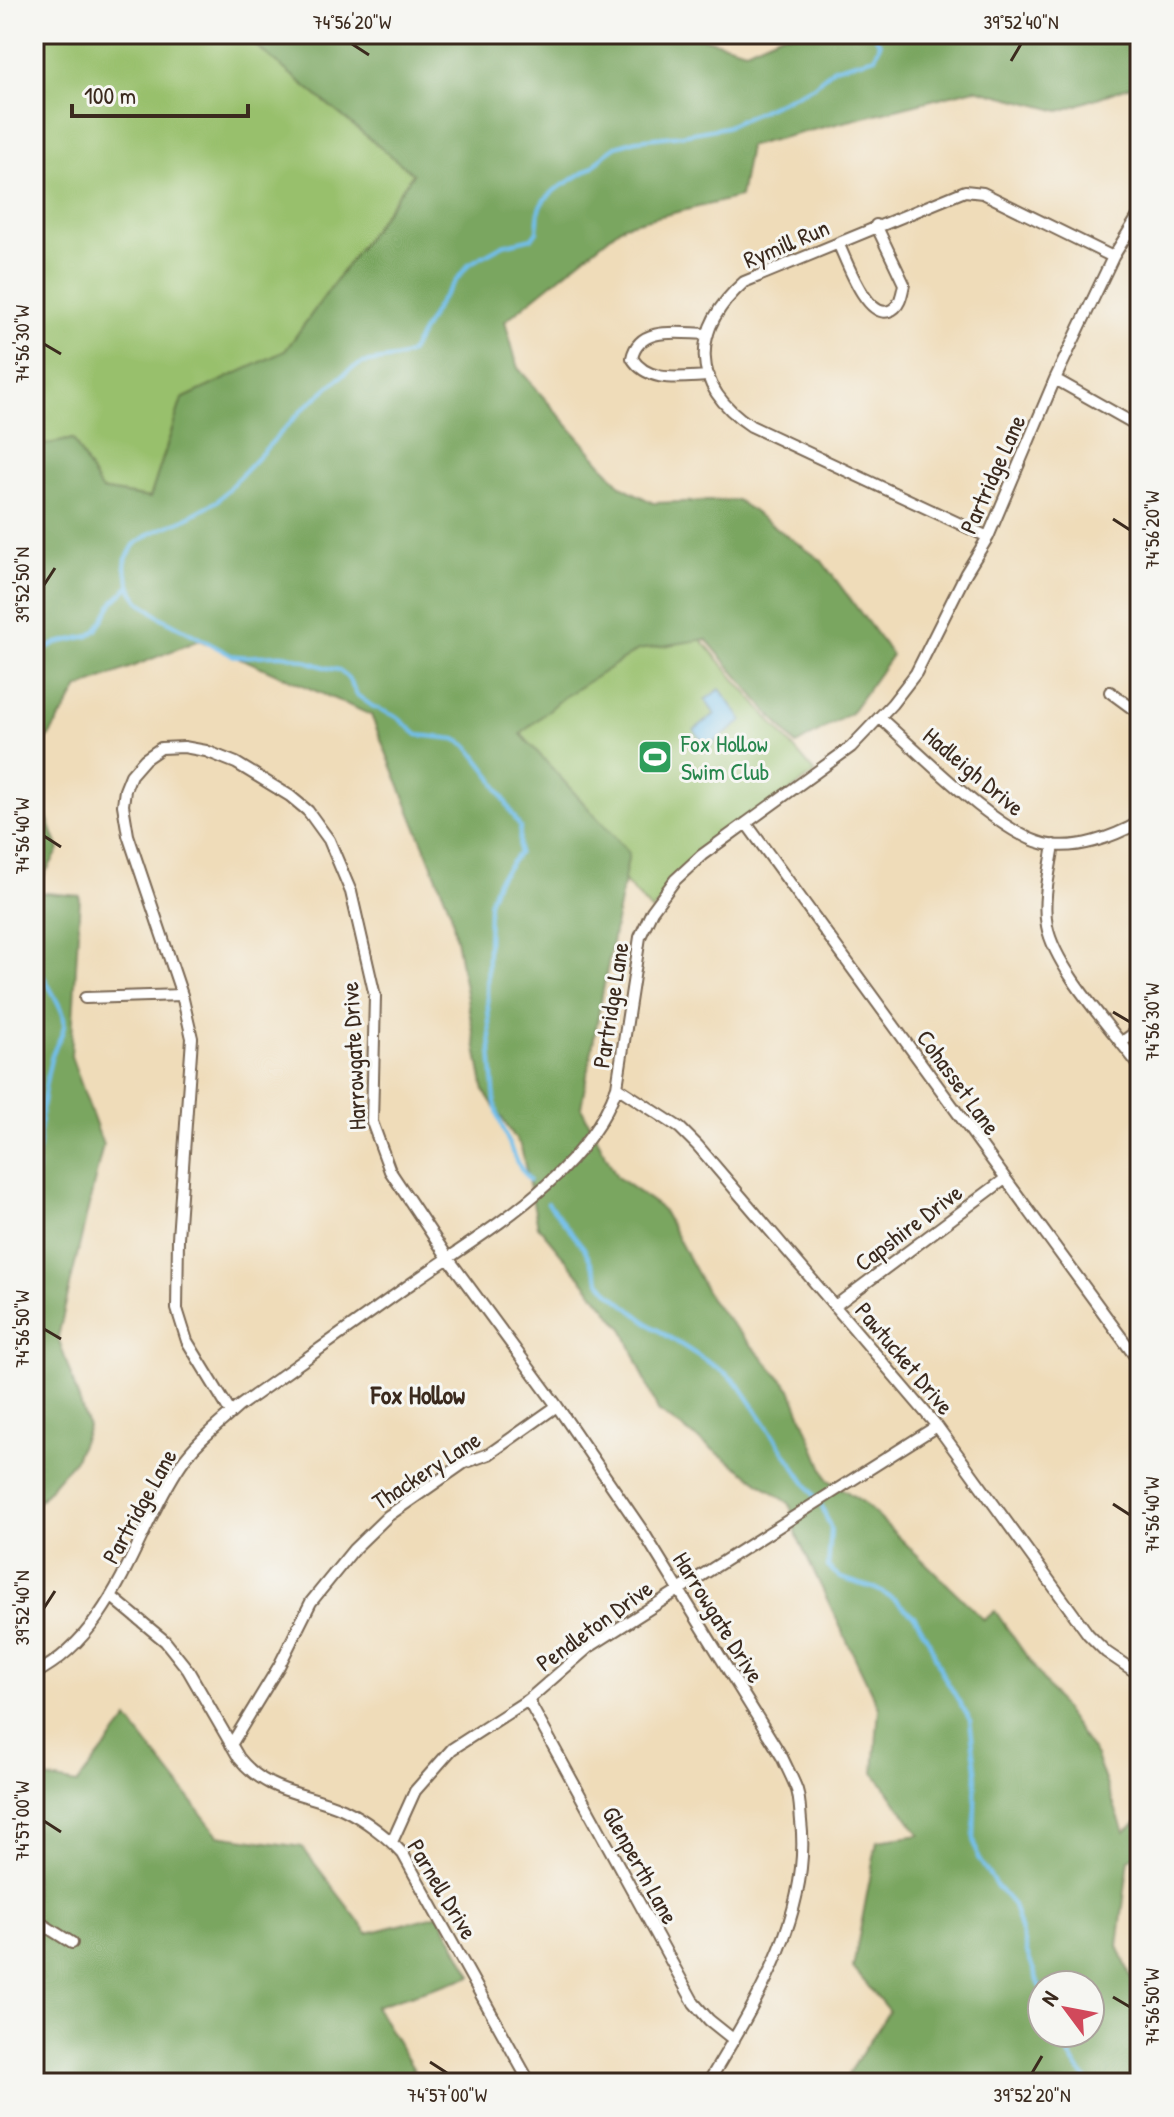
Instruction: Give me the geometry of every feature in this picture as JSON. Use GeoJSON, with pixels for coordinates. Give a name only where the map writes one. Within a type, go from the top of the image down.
{"type":"FeatureCollection","features":[{"type":"Feature","properties":{"kind":"street","name":"Rymill Run"},"geometry":{"type":"LineString","coordinates":[[988,537],[751,426],[733,414],[718,397],[703,363],[708,334],[727,297],[744,282],[876,225],[965,191],[983,193],[1113,257]]}},
{"type":"Feature","properties":{"kind":"street","name":"Partridge Lane"},"geometry":{"type":"LineString","coordinates":[[34,1674],[71,1648],[92,1626],[112,1597],[159,1500],[183,1462],[231,1413],[525,1203],[595,1133],[617,1087],[640,937],[652,911],[684,871],[702,855],[851,747],[880,718],[916,673],[966,573],[988,537],[1055,379],[1113,257],[1140,213]]}},
{"type":"Feature","properties":{"kind":"street"},"geometry":{"type":"LineString","coordinates":[[838,243],[865,300],[873,308],[891,311],[898,305],[904,284],[876,225]]}},
{"type":"Feature","properties":{"kind":"street"},"geometry":{"type":"LineString","coordinates":[[708,334],[653,334],[641,339],[634,348],[632,358],[649,375],[709,376]]}},
{"type":"Feature","properties":{"kind":"street"},"geometry":{"type":"LineString","coordinates":[[1055,379],[1140,427]]}},
{"type":"Feature","properties":{"kind":"street"},"geometry":{"type":"LineString","coordinates":[[1110,692],[1140,714]]}},
{"type":"Feature","properties":{"kind":"street","name":"Hadleigh Drive"},"geometry":{"type":"LineString","coordinates":[[880,718],[995,819],[1019,834],[1066,846],[1096,840],[1140,822]]}},
{"type":"Feature","properties":{"kind":"street","name":"Harrowgate Drive"},"geometry":{"type":"LineString","coordinates":[[231,1413],[187,1341],[177,1309],[178,1238],[192,1038],[182,995],[128,835],[123,805],[131,775],[145,759],[161,748],[184,747],[206,751],[236,763],[263,778],[308,811],[329,840],[351,892],[375,996],[372,1122],[390,1171],[448,1258],[557,1406],[642,1530],[782,1757],[797,1792],[802,1833],[802,1871],[785,1938],[734,2040],[708,2083]]}},
{"type":"Feature","properties":{"kind":"street","name":"Cohasset Lane"},"geometry":{"type":"LineString","coordinates":[[746,823],[1140,1363]]}},
{"type":"Feature","properties":{"kind":"street"},"geometry":{"type":"LineString","coordinates":[[1054,845],[1046,904],[1047,927],[1068,972],[1140,1067]]}},
{"type":"Feature","properties":{"kind":"street"},"geometry":{"type":"LineString","coordinates":[[85,998],[182,995]]}},
{"type":"Feature","properties":{"kind":"street"},"geometry":{"type":"LineString","coordinates":[[1122,1042],[1140,1029]]}},
{"type":"Feature","properties":{"kind":"street","name":"Pawtucket Drive"},"geometry":{"type":"LineString","coordinates":[[617,1087],[680,1128],[937,1426],[1088,1634],[1106,1652],[1140,1675]]}},
{"type":"Feature","properties":{"kind":"street","name":"Capshire Drive"},"geometry":{"type":"LineString","coordinates":[[835,1306],[1005,1179]]}},
{"type":"Feature","properties":{"kind":"street","name":"Thackery Lane"},"geometry":{"type":"LineString","coordinates":[[231,1745],[279,1666],[311,1602],[354,1549],[388,1516],[464,1463],[489,1454],[557,1406]]}},
{"type":"Feature","properties":{"kind":"street","name":"Pendleton Drive"},"geometry":{"type":"LineString","coordinates":[[392,1842],[415,1791],[452,1749],[528,1700],[589,1647],[937,1426]]}},
{"type":"Feature","properties":{"kind":"street","name":"Parnell Drive"},"geometry":{"type":"LineString","coordinates":[[112,1597],[165,1641],[188,1670],[249,1771],[274,1788],[344,1810],[392,1842],[417,1878],[530,2083]]}},
{"type":"Feature","properties":{"kind":"street","name":"Glenperth Lane"},"geometry":{"type":"LineString","coordinates":[[528,1700],[694,2003],[734,2040]]}},
{"type":"Feature","properties":{"kind":"street"},"geometry":{"type":"LineString","coordinates":[[34,1919],[72,1943]]}},
{"type":"Feature","properties":{"kind":"green space"},"geometry":{"type":"Polygon","coordinates":[[[37,34],[251,34],[251,41],[413,173],[285,351],[182,399],[150,498],[100,490],[73,439],[34,447],[34,50],[39,50],[37,34]]]}},
{"type":"Feature","properties":{"kind":"green space"},"geometry":{"type":"Polygon","coordinates":[[[251,34],[688,34],[746,50],[782,34],[1140,34],[1140,83],[1060,111],[975,89],[749,146],[740,197],[624,225],[505,321],[518,368],[621,486],[653,503],[737,500],[821,560],[892,655],[851,713],[796,745],[706,639],[638,650],[564,697],[521,734],[629,853],[581,1107],[617,1177],[662,1209],[712,1302],[791,1389],[827,1479],[863,1502],[984,1620],[995,1611],[1096,1756],[1124,1832],[1140,1820],[1140,1852],[1129,1859],[1118,1946],[1140,1999],[1140,2083],[975,2083],[934,2076],[934,2083],[843,2083],[889,2011],[853,1968],[877,1841],[920,1835],[874,1772],[879,1708],[797,1536],[790,1504],[658,1411],[624,1330],[538,1226],[521,1147],[484,1091],[451,912],[371,715],[199,640],[79,688],[34,760],[34,447],[73,439],[101,490],[150,498],[182,399],[285,351],[413,174],[250,41],[251,34]]]}},
{"type":"Feature","properties":{"kind":"green space","name":"Fox Hollow Swim Club"},"geometry":{"type":"Polygon","coordinates":[[[683,618],[815,773],[702,855],[652,911],[494,742],[683,618]]]}},
{"type":"Feature","properties":{"kind":"green space"},"geometry":{"type":"Polygon","coordinates":[[[34,783],[59,850],[34,892],[34,783]]]}},
{"type":"Feature","properties":{"kind":"green space"},"geometry":{"type":"Polygon","coordinates":[[[34,892],[80,896],[71,1056],[103,1145],[58,1337],[88,1427],[75,1459],[34,1507],[34,892]]]}},
{"type":"Feature","properties":{"kind":"green space"},"geometry":{"type":"Polygon","coordinates":[[[128,1719],[218,1835],[302,1847],[368,1933],[439,1915],[472,1976],[375,2006],[422,2083],[34,2083],[34,1776],[77,1784],[128,1719]]]}},
{"type":"Feature","properties":{"kind":"water"},"geometry":{"type":"Polygon","coordinates":[[[720,689],[743,721],[707,747],[694,730],[715,714],[705,700],[720,689]]]}},
{"type":"Feature","properties":{"kind":"waterway"},"geometry":{"type":"LineString","coordinates":[[529,1180],[516,1161],[495,1103],[487,995],[489,902],[497,881],[519,853],[520,827],[489,773],[468,746],[455,739],[418,735],[397,717],[372,706],[357,695],[348,678],[339,670],[282,655],[231,655],[160,617],[139,601],[132,591],[125,568],[126,559],[134,545],[151,533],[217,501],[303,409],[349,370],[363,363],[410,353],[440,301],[469,264],[503,245],[532,238],[537,231],[539,209],[544,200],[594,166],[616,146],[726,127],[814,86],[834,68],[875,57],[880,44],[874,34]]}},
{"type":"Feature","properties":{"kind":"waterway"},"geometry":{"type":"LineString","coordinates":[[34,655],[57,643],[89,636],[97,630],[114,601],[130,586]]}},
{"type":"Feature","properties":{"kind":"waterway"},"geometry":{"type":"LineString","coordinates":[[34,958],[60,1006],[64,1024],[51,1059],[44,1094],[34,1201]]}},
{"type":"Feature","properties":{"kind":"waterway"},"geometry":{"type":"LineString","coordinates":[[548,1203],[584,1248],[600,1281],[610,1293],[653,1327],[727,1374],[740,1386],[815,1497]]}},
{"type":"Feature","properties":{"kind":"waterway"},"geometry":{"type":"LineString","coordinates":[[822,1507],[831,1529],[828,1567],[841,1578],[876,1589],[894,1599],[915,1617],[942,1673],[970,1720],[976,1769],[974,1839],[978,1858],[1013,1905],[1033,1969]]}},
{"type":"Feature","properties":{"kind":"waterway"},"geometry":{"type":"LineString","coordinates":[[1066,2049],[1089,2083]]}},
{"type":"Feature","properties":{"kind":"place","name":"Fox Hollow Swim Club"},"geometry":{"type":"Point","coordinates":[655,757]}},
{"type":"Feature","properties":{"kind":"district","name":"Fox Hollow"},"geometry":{"type":"Point","coordinates":[418,1394]}}]}
